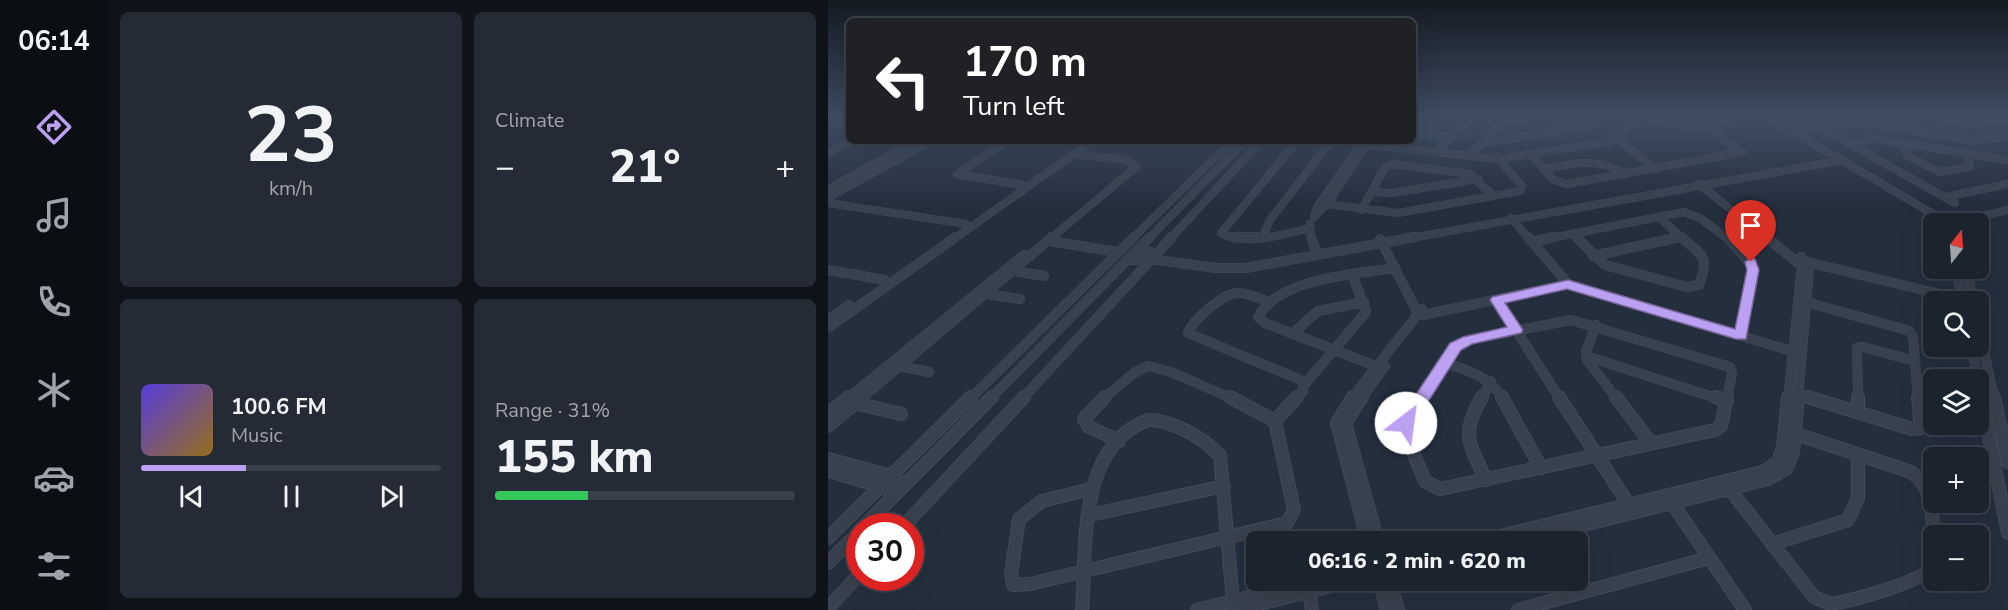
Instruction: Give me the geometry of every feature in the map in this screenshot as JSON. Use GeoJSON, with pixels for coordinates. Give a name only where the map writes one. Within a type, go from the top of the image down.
{"type":"FeatureCollection","features":[{"type":"Feature","properties":{"kind":"street"},"geometry":{"type":"LineString","coordinates":[[828,189],[910,146]]}},
{"type":"Feature","properties":{"kind":"street"},"geometry":{"type":"LineString","coordinates":[[828,198],[906,155],[914,146]]}},
{"type":"Feature","properties":{"kind":"street"},"geometry":{"type":"LineString","coordinates":[[999,146],[957,174],[1022,185]]}},
{"type":"Feature","properties":{"kind":"street"},"geometry":{"type":"LineString","coordinates":[[828,320],[1077,146]]}},
{"type":"Feature","properties":{"kind":"street"},"geometry":{"type":"LineString","coordinates":[[828,328],[1084,146]]}},
{"type":"Feature","properties":{"kind":"street"},"geometry":{"type":"LineString","coordinates":[[828,538],[1227,146]]}},
{"type":"Feature","properties":{"kind":"street"},"geometry":{"type":"LineString","coordinates":[[877,513],[1240,146]]}},
{"type":"Feature","properties":{"kind":"street"},"geometry":{"type":"LineString","coordinates":[[916,513],[1255,146]]}},
{"type":"Feature","properties":{"kind":"street"},"geometry":{"type":"LineString","coordinates":[[1292,146],[1221,231],[1222,235],[1233,239],[1308,229]]}},
{"type":"Feature","properties":{"kind":"street"},"geometry":{"type":"LineString","coordinates":[[1263,236],[1270,220],[1327,146]]}},
{"type":"Feature","properties":{"kind":"street"},"geometry":{"type":"LineString","coordinates":[[1317,253],[1308,229],[1317,207],[1361,146]]}},
{"type":"Feature","properties":{"kind":"street"},"geometry":{"type":"LineString","coordinates":[[1314,217],[1327,204],[1362,146]]}},
{"type":"Feature","properties":{"kind":"street"},"geometry":{"type":"LineString","coordinates":[[1397,146],[1497,157],[1574,146]]}},
{"type":"Feature","properties":{"kind":"street"},"geometry":{"type":"LineString","coordinates":[[1400,146],[1497,157],[1567,146]]}},
{"type":"Feature","properties":{"kind":"street"},"geometry":{"type":"LineString","coordinates":[[1437,150],[1441,146]]}},
{"type":"Feature","properties":{"kind":"street"},"geometry":{"type":"LineString","coordinates":[[1471,154],[1478,146]]}},
{"type":"Feature","properties":{"kind":"street"},"geometry":{"type":"LineString","coordinates":[[1627,146],[1655,169]]}},
{"type":"Feature","properties":{"kind":"street"},"geometry":{"type":"LineString","coordinates":[[1530,154],[1556,182],[1564,184],[1742,152],[1738,146]]}},
{"type":"Feature","properties":{"kind":"street"},"geometry":{"type":"LineString","coordinates":[[1816,146],[1932,213]]}},
{"type":"Feature","properties":{"kind":"street"},"geometry":{"type":"LineString","coordinates":[[1855,146],[1955,203],[1950,196],[2008,184]]}},
{"type":"Feature","properties":{"kind":"street"},"geometry":{"type":"LineString","coordinates":[[1904,146],[1908,156],[1940,172],[1970,166],[1967,155]]}},
{"type":"Feature","properties":{"kind":"street"},"geometry":{"type":"LineString","coordinates":[[1917,146],[2004,160],[2008,169]]}},
{"type":"Feature","properties":{"kind":"street"},"geometry":{"type":"LineString","coordinates":[[895,153],[903,152],[906,155]]}},
{"type":"Feature","properties":{"kind":"street"},"geometry":{"type":"LineString","coordinates":[[828,414],[1133,171],[1135,164],[1127,160],[1071,156]]}},
{"type":"Feature","properties":{"kind":"street"},"geometry":{"type":"LineString","coordinates":[[1327,204],[1398,213],[1518,192],[1523,188],[1497,157]]}},
{"type":"Feature","properties":{"kind":"street"},"geometry":{"type":"LineString","coordinates":[[1128,260],[1153,257],[1239,269],[1838,159],[1925,213]]}},
{"type":"Feature","properties":{"kind":"street"},"geometry":{"type":"LineString","coordinates":[[1544,169],[1603,161],[1613,164],[1625,174]]}},
{"type":"Feature","properties":{"kind":"street"},"geometry":{"type":"LineString","coordinates":[[1361,210],[1385,168],[1393,164],[1464,172],[1478,179],[1493,196]]}},
{"type":"Feature","properties":{"kind":"street"},"geometry":{"type":"LineString","coordinates":[[1372,192],[1392,193],[1478,179]]}},
{"type":"Feature","properties":{"kind":"street"},"geometry":{"type":"LineString","coordinates":[[1702,184],[1803,264],[1923,292]]}},
{"type":"Feature","properties":{"kind":"street"},"geometry":{"type":"LineString","coordinates":[[828,426],[987,294],[998,280],[1014,271],[1053,238],[1092,202]]}},
{"type":"Feature","properties":{"kind":"street"},"geometry":{"type":"LineString","coordinates":[[828,203],[964,226]]}},
{"type":"Feature","properties":{"kind":"street"},"geometry":{"type":"LineString","coordinates":[[828,208],[964,226]]}},
{"type":"Feature","properties":{"kind":"street"},"geometry":{"type":"LineString","coordinates":[[1989,214],[2008,210]]}},
{"type":"Feature","properties":{"kind":"street"},"geometry":{"type":"LineString","coordinates":[[1536,243],[1659,217],[1688,212],[1696,214],[1751,262],[1753,270],[1741,334]]}},
{"type":"Feature","properties":{"kind":"street"},"geometry":{"type":"LineString","coordinates":[[1989,220],[2008,216]]}},
{"type":"Feature","properties":{"kind":"street"},"geometry":{"type":"LineString","coordinates":[[1514,217],[1568,282]]}},
{"type":"Feature","properties":{"kind":"street"},"geometry":{"type":"LineString","coordinates":[[1572,234],[1605,265],[1694,287],[1702,282],[1706,263],[1701,254],[1659,217]]}},
{"type":"Feature","properties":{"kind":"street"},"geometry":{"type":"LineString","coordinates":[[1593,256],[1682,237]]}},
{"type":"Feature","properties":{"kind":"street"},"geometry":{"type":"LineString","coordinates":[[1053,238],[1121,250]]}},
{"type":"Feature","properties":{"kind":"street"},"geometry":{"type":"LineString","coordinates":[[1384,241],[1395,268],[1423,312]]}},
{"type":"Feature","properties":{"kind":"street"},"geometry":{"type":"LineString","coordinates":[[1384,241],[1423,312]]}},
{"type":"Feature","properties":{"kind":"street"},"geometry":{"type":"LineString","coordinates":[[1140,248],[1153,257]]}},
{"type":"Feature","properties":{"kind":"street"},"geometry":{"type":"LineString","coordinates":[[1559,531],[1672,503],[1771,468],[1782,455],[1790,432],[1798,394],[1798,350],[1806,302],[1803,264]]}},
{"type":"Feature","properties":{"kind":"street"},"geometry":{"type":"LineString","coordinates":[[1790,432],[1803,264]]}},
{"type":"Feature","properties":{"kind":"street"},"geometry":{"type":"LineString","coordinates":[[1380,368],[1260,321],[1258,312],[1295,287],[1395,268]]}},
{"type":"Feature","properties":{"kind":"street"},"geometry":{"type":"LineString","coordinates":[[828,270],[885,280]]}},
{"type":"Feature","properties":{"kind":"street"},"geometry":{"type":"LineString","coordinates":[[1014,271],[1044,276]]}},
{"type":"Feature","properties":{"kind":"street"},"geometry":{"type":"LineString","coordinates":[[1275,421],[1363,316],[1366,307],[1353,276]]}},
{"type":"Feature","properties":{"kind":"street"},"geometry":{"type":"LineString","coordinates":[[1365,531],[1337,423],[1344,408],[1380,368],[1423,312],[1568,282],[1798,350]]}},
{"type":"Feature","properties":{"kind":"street"},"geometry":{"type":"LineString","coordinates":[[1423,312],[1497,300],[1568,282]]}},
{"type":"Feature","properties":{"kind":"street"},"geometry":{"type":"LineString","coordinates":[[1270,302],[1240,293],[1229,295],[1191,324],[1188,333],[1300,379],[1305,384]]}},
{"type":"Feature","properties":{"kind":"street"},"geometry":{"type":"LineString","coordinates":[[987,294],[1020,299]]}},
{"type":"Feature","properties":{"kind":"street"},"geometry":{"type":"LineString","coordinates":[[1497,300],[1629,505]]}},
{"type":"Feature","properties":{"kind":"street"},"geometry":{"type":"LineString","coordinates":[[1292,334],[1318,311],[1364,302]]}},
{"type":"Feature","properties":{"kind":"street"},"geometry":{"type":"LineString","coordinates":[[1798,394],[1920,430],[1912,334],[1906,328],[1806,302]]}},
{"type":"Feature","properties":{"kind":"street"},"geometry":{"type":"LineString","coordinates":[[1564,320],[1596,325],[1730,367],[1732,370],[1724,420],[1715,430],[1449,489],[1432,486],[1422,475],[1407,438],[1405,430],[1408,415],[1461,343],[1564,320]]}},
{"type":"Feature","properties":{"kind":"street"},"geometry":{"type":"LineString","coordinates":[[1586,356],[1596,325]]}},
{"type":"Feature","properties":{"kind":"street"},"geometry":{"type":"LineString","coordinates":[[1858,412],[1857,348],[1863,347],[1915,361]]}},
{"type":"Feature","properties":{"kind":"street"},"geometry":{"type":"LineString","coordinates":[[1586,356],[1727,401]]}},
{"type":"Feature","properties":{"kind":"street"},"geometry":{"type":"LineString","coordinates":[[1586,356],[1651,443]]}},
{"type":"Feature","properties":{"kind":"street"},"geometry":{"type":"LineString","coordinates":[[1984,357],[2008,462]]}},
{"type":"Feature","properties":{"kind":"street"},"geometry":{"type":"LineString","coordinates":[[1445,362],[1491,381],[1541,468]]}},
{"type":"Feature","properties":{"kind":"street"},"geometry":{"type":"LineString","coordinates":[[899,366],[929,372]]}},
{"type":"Feature","properties":{"kind":"street"},"geometry":{"type":"LineString","coordinates":[[1091,489],[1049,499],[1024,513],[1019,519],[1010,581],[1013,585],[1022,586],[1279,526],[1292,517],[1294,510],[1275,421],[1265,413],[1158,367],[1149,366],[1139,369],[1084,419],[1089,427],[1119,441]]}},
{"type":"Feature","properties":{"kind":"street"},"geometry":{"type":"LineString","coordinates":[[1375,531],[1345,423],[1380,368]]}},
{"type":"Feature","properties":{"kind":"street"},"geometry":{"type":"LineString","coordinates":[[1486,480],[1466,434],[1469,418],[1491,381]]}},
{"type":"Feature","properties":{"kind":"street"},"geometry":{"type":"LineString","coordinates":[[855,404],[901,414]]}},
{"type":"Feature","properties":{"kind":"street"},"geometry":{"type":"LineString","coordinates":[[1082,610],[1091,489],[1096,470],[1102,459],[1119,441],[1142,422],[1159,421],[1210,444],[1216,449],[1222,465],[1234,605]]}},
{"type":"Feature","properties":{"kind":"street"},"geometry":{"type":"LineString","coordinates":[[1989,426],[2003,484],[2008,533]]}},
{"type":"Feature","properties":{"kind":"street"},"geometry":{"type":"LineString","coordinates":[[1790,432],[1911,472],[1923,479],[1927,488],[1931,525]]}},
{"type":"Feature","properties":{"kind":"street"},"geometry":{"type":"LineString","coordinates":[[1772,544],[1848,520],[1855,512],[1858,502],[1858,455]]}},
{"type":"Feature","properties":{"kind":"street"},"geometry":{"type":"LineString","coordinates":[[828,459],[891,476],[900,490]]}},
{"type":"Feature","properties":{"kind":"street"},"geometry":{"type":"LineString","coordinates":[[828,471],[900,490]]}},
{"type":"Feature","properties":{"kind":"street"},"geometry":{"type":"LineString","coordinates":[[1521,531],[1629,505],[1727,485]]}},
{"type":"Feature","properties":{"kind":"street"},"geometry":{"type":"LineString","coordinates":[[1727,485],[1814,597],[1830,604],[1923,575]]}},
{"type":"Feature","properties":{"kind":"street"},"geometry":{"type":"LineString","coordinates":[[1090,515],[1224,486]]}},
{"type":"Feature","properties":{"kind":"street"},"geometry":{"type":"LineString","coordinates":[[1672,503],[1745,610]]}},
{"type":"Feature","properties":{"kind":"street"},"geometry":{"type":"LineString","coordinates":[[828,563],[846,545]]}},
{"type":"Feature","properties":{"kind":"street"},"geometry":{"type":"LineString","coordinates":[[1518,610],[1709,558]]}},
{"type":"Feature","properties":{"kind":"street"},"geometry":{"type":"LineString","coordinates":[[828,608],[846,589]]}},
{"type":"Feature","properties":{"kind":"street"},"geometry":{"type":"LineString","coordinates":[[1197,610],[1234,605],[1292,591]]}},
{"type":"Feature","properties":{"kind":"street"},"geometry":{"type":"LineString","coordinates":[[1312,610],[1313,591]]}},
{"type":"Feature","properties":{"kind":"street"},"geometry":{"type":"LineString","coordinates":[[1382,591],[1387,610]]}},
{"type":"Feature","properties":{"kind":"street"},"geometry":{"type":"LineString","coordinates":[[1392,591],[1398,610]]}},
{"type":"Feature","properties":{"kind":"route"},"geometry":{"type":"LineString","coordinates":[[1406,423],[1408,415],[1455,347],[1468,340],[1516,330],[1497,300],[1568,285],[1741,336],[1753,270],[1751,262]]}}]}
